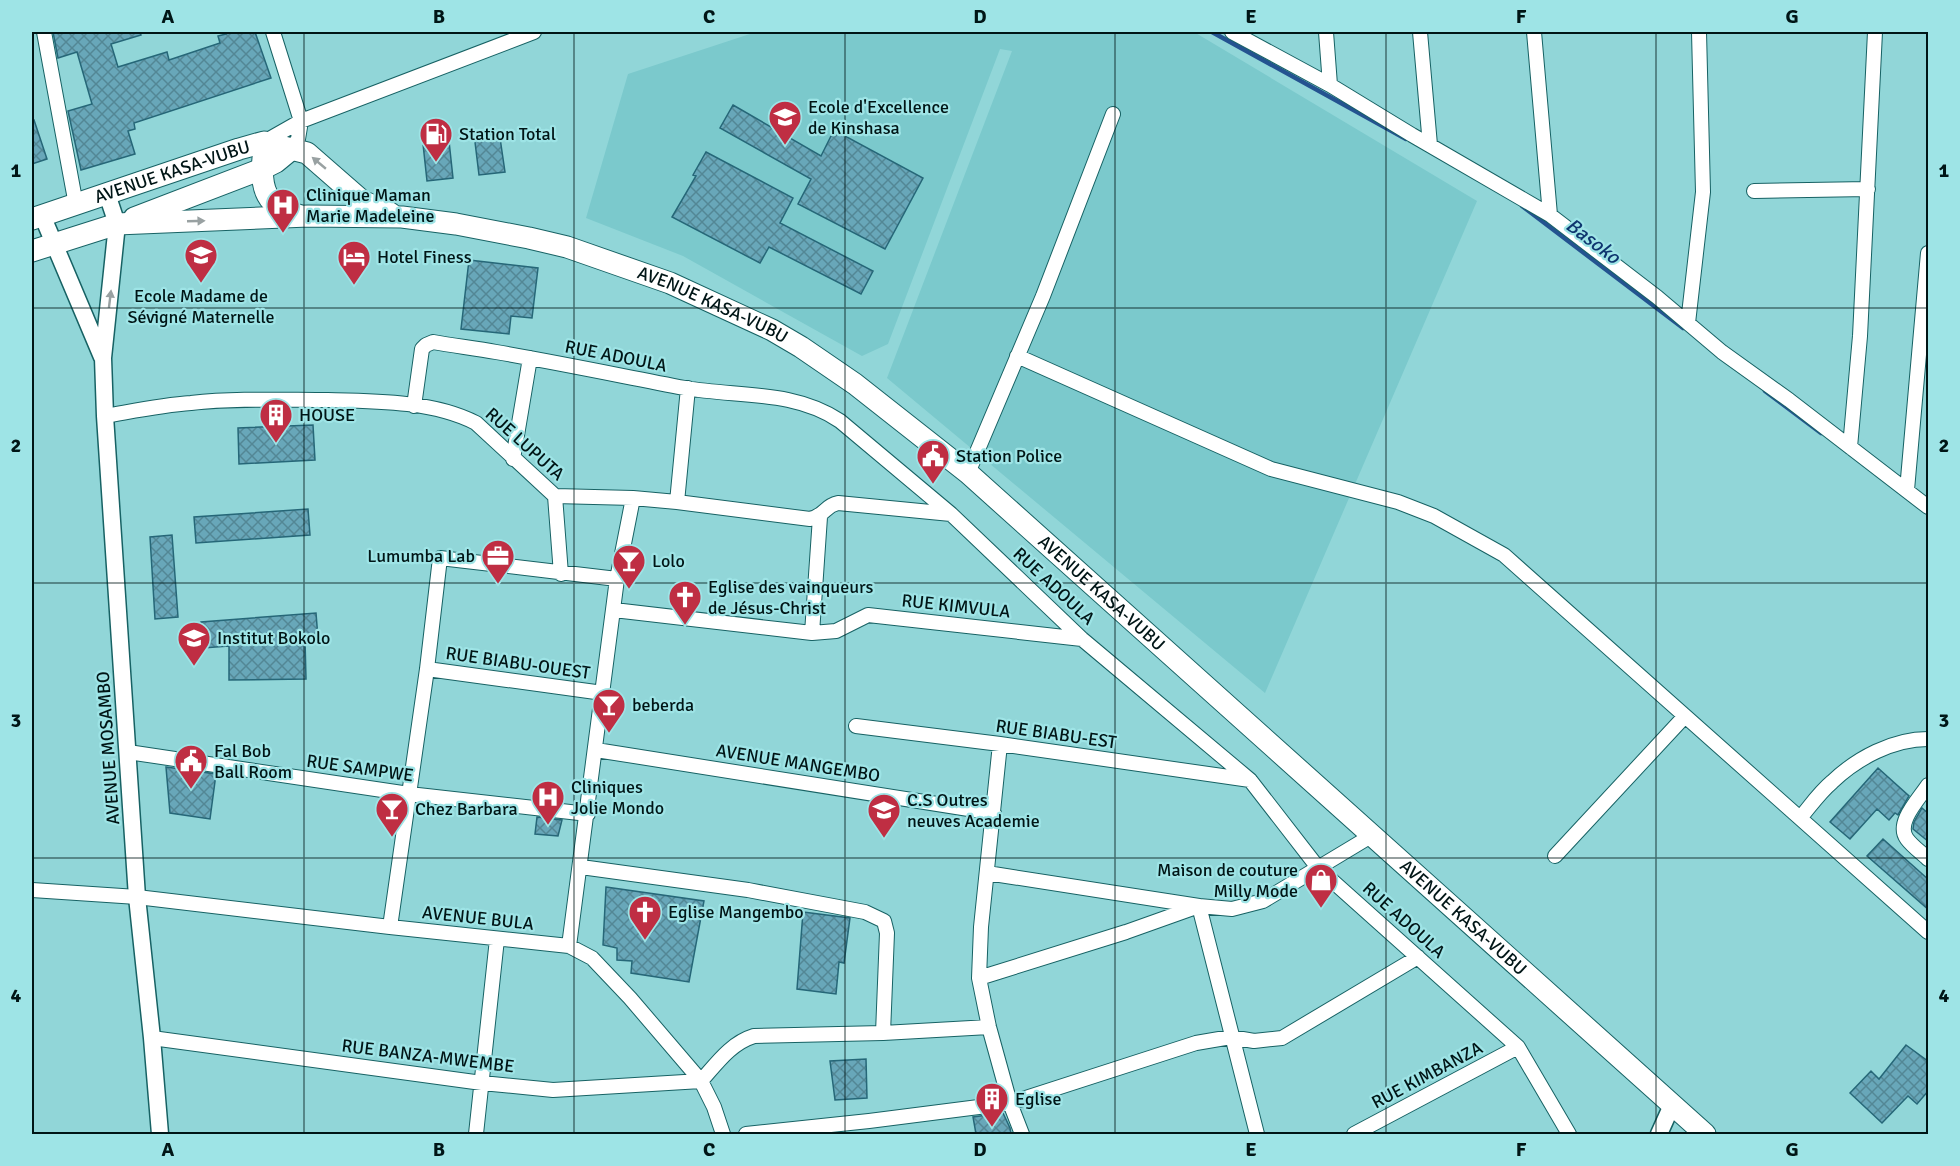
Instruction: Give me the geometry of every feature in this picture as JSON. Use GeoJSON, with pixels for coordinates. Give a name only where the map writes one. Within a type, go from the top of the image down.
{"type":"FeatureCollection","features":[{"type":"Feature","properties":{"kind":"main road","name":"AVENUE KASA-VUBU"},"geometry":{"type":"LineString","coordinates":[[37,217],[264,142],[307,153],[362,201],[402,217]]}},
{"type":"Feature","properties":{"kind":"main road"},"geometry":{"type":"LineString","coordinates":[[264,142],[261,178],[265,191],[272,202],[283,210],[308,216]]}},
{"type":"Feature","properties":{"kind":"main road"},"geometry":{"type":"LineString","coordinates":[[117,224],[262,169],[276,162],[293,148]]}},
{"type":"Feature","properties":{"kind":"main road","name":"AVENUE KASA-VUBU"},"geometry":{"type":"LineString","coordinates":[[32,251],[117,224],[308,216],[402,217],[456,224],[567,247],[661,279],[771,330],[801,347],[855,384],[968,473],[1705,1134]]}},
{"type":"Feature","properties":{"kind":"street"},"geometry":{"type":"LineString","coordinates":[[44,32],[76,205]]}},
{"type":"Feature","properties":{"kind":"street"},"geometry":{"type":"LineString","coordinates":[[273,32],[301,121],[298,139],[293,148]]}},
{"type":"Feature","properties":{"kind":"street"},"geometry":{"type":"LineString","coordinates":[[264,142],[301,121],[534,32]]}},
{"type":"Feature","properties":{"kind":"street"},"geometry":{"type":"LineString","coordinates":[[1232,32],[1330,85],[1550,215],[1657,297],[1722,352],[1929,507]]}},
{"type":"Feature","properties":{"kind":"street"},"geometry":{"type":"LineString","coordinates":[[1326,32],[1330,85]]}},
{"type":"Feature","properties":{"kind":"street"},"geometry":{"type":"LineString","coordinates":[[1420,32],[1430,146]]}},
{"type":"Feature","properties":{"kind":"street"},"geometry":{"type":"LineString","coordinates":[[1534,32],[1550,215]]}},
{"type":"Feature","properties":{"kind":"street"},"geometry":{"type":"LineString","coordinates":[[1688,323],[1702,192],[1699,32]]}},
{"type":"Feature","properties":{"kind":"street"},"geometry":{"type":"LineString","coordinates":[[1850,447],[1860,336],[1875,32]]}},
{"type":"Feature","properties":{"kind":"street"},"geometry":{"type":"LineString","coordinates":[[968,473],[1043,296],[1113,114]]}},
{"type":"Feature","properties":{"kind":"street"},"geometry":{"type":"LineString","coordinates":[[1754,192],[1868,189]]}},
{"type":"Feature","properties":{"kind":"street","name":"AVENUE MOSAMBO"},"geometry":{"type":"LineString","coordinates":[[106,194],[117,224],[103,357],[105,416],[137,897],[160,1134]]}},
{"type":"Feature","properties":{"kind":"street","name":"AVENUE MOSAMBO"},"geometry":{"type":"LineString","coordinates":[[37,217],[55,244],[103,357]]}},
{"type":"Feature","properties":{"kind":"street"},"geometry":{"type":"LineString","coordinates":[[1907,490],[1929,253]]}},
{"type":"Feature","properties":{"kind":"street","name":"RUE ADOULA"},"geometry":{"type":"LineString","coordinates":[[414,406],[422,349],[433,342],[688,388],[774,398],[823,410],[840,421],[951,514],[1083,639],[1250,780],[1319,869],[1518,1047],[1569,1134]]}},
{"type":"Feature","properties":{"kind":"street"},"geometry":{"type":"LineString","coordinates":[[1017,356],[1271,469],[1398,502],[1434,516],[1504,555],[1929,932]]}},
{"type":"Feature","properties":{"kind":"street"},"geometry":{"type":"LineString","coordinates":[[513,459],[530,358]]}},
{"type":"Feature","properties":{"kind":"street"},"geometry":{"type":"LineString","coordinates":[[677,502],[688,388]]}},
{"type":"Feature","properties":{"kind":"street","name":"RUE LUPUTA"},"geometry":{"type":"LineString","coordinates":[[105,416],[192,402],[383,401],[442,410],[476,423],[555,496],[633,498],[810,519],[820,517]]}},
{"type":"Feature","properties":{"kind":"street"},"geometry":{"type":"LineString","coordinates":[[555,496],[561,574]]}},
{"type":"Feature","properties":{"kind":"street"},"geometry":{"type":"LineString","coordinates":[[569,946],[617,579],[633,498]]}},
{"type":"Feature","properties":{"kind":"street"},"geometry":{"type":"LineString","coordinates":[[812,633],[820,517],[829,505],[838,503],[951,514]]}},
{"type":"Feature","properties":{"kind":"street"},"geometry":{"type":"LineString","coordinates":[[390,927],[427,669],[440,558],[617,579]]}},
{"type":"Feature","properties":{"kind":"street","name":"RUE KIMVULA"},"geometry":{"type":"LineString","coordinates":[[614,610],[812,633],[836,631],[868,615],[1083,639]]}},
{"type":"Feature","properties":{"kind":"street","name":"RUE BIABU-OUEST"},"geometry":{"type":"LineString","coordinates":[[427,669],[603,693]]}},
{"type":"Feature","properties":{"kind":"street"},"geometry":{"type":"LineString","coordinates":[[1555,856],[1685,716]]}},
{"type":"Feature","properties":{"kind":"street","name":"RUE BIABU-EST"},"geometry":{"type":"LineString","coordinates":[[856,726],[1250,780]]}},
{"type":"Feature","properties":{"kind":"street"},"geometry":{"type":"LineString","coordinates":[[1801,817],[1831,782],[1862,758],[1892,746],[1929,739]]}},
{"type":"Feature","properties":{"kind":"street"},"geometry":{"type":"LineString","coordinates":[[1000,744],[981,927],[979,978],[989,1027],[1010,1103],[1022,1134]]}},
{"type":"Feature","properties":{"kind":"street","name":"AVENUE MANGEMBO"},"geometry":{"type":"LineString","coordinates":[[596,750],[994,813]]}},
{"type":"Feature","properties":{"kind":"street","name":"RUE SAMPWE"},"geometry":{"type":"LineString","coordinates":[[128,752],[409,794],[588,814]]}},
{"type":"Feature","properties":{"kind":"street"},"geometry":{"type":"LineString","coordinates":[[1929,785],[1902,829],[1906,838],[1929,859]]}},
{"type":"Feature","properties":{"kind":"street"},"geometry":{"type":"LineString","coordinates":[[987,873],[1199,906],[1232,909],[1263,901],[1371,836]]}},
{"type":"Feature","properties":{"kind":"street"},"geometry":{"type":"LineString","coordinates":[[581,867],[748,890],[865,912],[884,921],[887,933],[883,1033]]}},
{"type":"Feature","properties":{"kind":"street","name":"AVENUE BULA"},"geometry":{"type":"LineString","coordinates":[[32,890],[137,897],[569,946],[592,958],[630,998],[701,1081],[714,1107],[723,1134]]}},
{"type":"Feature","properties":{"kind":"street"},"geometry":{"type":"LineString","coordinates":[[979,978],[1126,932],[1199,906]]}},
{"type":"Feature","properties":{"kind":"street"},"geometry":{"type":"LineString","coordinates":[[1199,906],[1257,1134]]}},
{"type":"Feature","properties":{"kind":"street"},"geometry":{"type":"LineString","coordinates":[[476,1134],[497,939]]}},
{"type":"Feature","properties":{"kind":"street"},"geometry":{"type":"LineString","coordinates":[[746,1134],[1010,1103],[1196,1044],[1231,1037],[1254,1041],[1282,1038],[1418,957]]}},
{"type":"Feature","properties":{"kind":"street"},"geometry":{"type":"LineString","coordinates":[[701,1081],[732,1047],[754,1036],[883,1033],[989,1027]]}},
{"type":"Feature","properties":{"kind":"street","name":"RUE BANZA-MWEMBE"},"geometry":{"type":"LineString","coordinates":[[152,1038],[482,1083],[553,1090],[701,1081]]}},
{"type":"Feature","properties":{"kind":"street","name":"RUE KIMBANZA"},"geometry":{"type":"LineString","coordinates":[[1354,1134],[1518,1047]]}},
{"type":"Feature","properties":{"kind":"street"},"geometry":{"type":"LineString","coordinates":[[1659,1134],[1672,1105]]}},
{"type":"Feature","properties":{"kind":"shaded area"},"geometry":{"type":"Polygon","coordinates":[[[756,32],[1194,32],[1477,201],[1265,693],[887,378],[1012,51],[1000,49],[888,344],[862,356],[683,256],[586,218],[628,74],[756,32]]]}},
{"type":"Feature","properties":{"kind":"building"},"geometry":{"type":"Polygon","coordinates":[[[53,32],[140,32],[141,35],[111,44],[118,67],[167,52],[169,60],[220,43],[218,36],[226,34],[225,32],[255,32],[271,78],[134,123],[135,129],[128,131],[135,154],[81,170],[68,111],[92,104],[77,52],[58,58],[53,32]]]}},
{"type":"Feature","properties":{"kind":"building"},"geometry":{"type":"Polygon","coordinates":[[[733,105],[821,156],[834,130],[923,178],[885,249],[798,204],[811,179],[720,128],[733,105]]]}},
{"type":"Feature","properties":{"kind":"building"},"geometry":{"type":"Polygon","coordinates":[[[34,120],[47,159],[32,164],[32,121],[34,120]]]}},
{"type":"Feature","properties":{"kind":"building"},"geometry":{"type":"Polygon","coordinates":[[[499,131],[505,172],[479,175],[474,134],[499,131]]]}},
{"type":"Feature","properties":{"kind":"building"},"geometry":{"type":"Polygon","coordinates":[[[449,141],[453,178],[427,181],[423,144],[449,141]]]}},
{"type":"Feature","properties":{"kind":"building"},"geometry":{"type":"Polygon","coordinates":[[[706,152],[793,198],[780,223],[873,271],[861,294],[769,247],[760,263],[672,217],[696,176],[693,175],[706,152]]]}},
{"type":"Feature","properties":{"kind":"building"},"geometry":{"type":"Polygon","coordinates":[[[469,260],[538,268],[532,318],[511,316],[509,334],[461,329],[469,260]]]}},
{"type":"Feature","properties":{"kind":"building","name":"HOUSE"},"geometry":{"type":"Polygon","coordinates":[[[313,425],[315,460],[239,464],[238,428],[313,425]]]}},
{"type":"Feature","properties":{"kind":"building"},"geometry":{"type":"Polygon","coordinates":[[[308,509],[310,535],[196,543],[194,517],[308,509]]]}},
{"type":"Feature","properties":{"kind":"building"},"geometry":{"type":"Polygon","coordinates":[[[172,535],[178,617],[155,619],[150,537],[172,535]]]}},
{"type":"Feature","properties":{"kind":"building"},"geometry":{"type":"Polygon","coordinates":[[[316,613],[318,638],[305,639],[306,679],[229,680],[229,646],[203,648],[201,622],[316,613]]]}},
{"type":"Feature","properties":{"kind":"building","name":"Fal Bob Ball Room"},"geometry":{"type":"Polygon","coordinates":[[[166,767],[216,774],[210,819],[170,813],[166,767]]]}},
{"type":"Feature","properties":{"kind":"building"},"geometry":{"type":"Polygon","coordinates":[[[1878,768],[1909,796],[1898,815],[1895,813],[1889,820],[1877,809],[1850,839],[1830,822],[1878,768]]]}},
{"type":"Feature","properties":{"kind":"building"},"geometry":{"type":"Polygon","coordinates":[[[1922,808],[1929,814],[1929,842],[1913,829],[1914,822],[1922,808]]]}},
{"type":"Feature","properties":{"kind":"building","name":"Cliniques Jolie Mondo"},"geometry":{"type":"Polygon","coordinates":[[[537,817],[562,820],[558,836],[535,834],[537,817]]]}},
{"type":"Feature","properties":{"kind":"building"},"geometry":{"type":"Polygon","coordinates":[[[1883,839],[1929,880],[1929,910],[1867,856],[1883,839]]]}},
{"type":"Feature","properties":{"kind":"building"},"geometry":{"type":"Polygon","coordinates":[[[606,887],[704,901],[689,982],[631,973],[632,961],[617,960],[617,948],[603,945],[606,887]]]}},
{"type":"Feature","properties":{"kind":"building"},"geometry":{"type":"Polygon","coordinates":[[[803,912],[850,918],[844,963],[839,962],[836,994],[797,989],[803,912]]]}},
{"type":"Feature","properties":{"kind":"building"},"geometry":{"type":"Polygon","coordinates":[[[1906,1045],[1929,1062],[1929,1090],[1917,1104],[1908,1096],[1882,1123],[1850,1093],[1871,1071],[1879,1079],[1906,1045]]]}},
{"type":"Feature","properties":{"kind":"building"},"geometry":{"type":"Polygon","coordinates":[[[866,1059],[867,1098],[835,1100],[830,1061],[866,1059]]]}},
{"type":"Feature","properties":{"kind":"building","name":"Eglise"},"geometry":{"type":"Polygon","coordinates":[[[1003,1113],[1011,1134],[976,1134],[973,1117],[1003,1113]]]}},
{"type":"Feature","properties":{"kind":"waterway","name":"Basoko"},"geometry":{"type":"LineString","coordinates":[[1212,32],[1406,139]]}},
{"type":"Feature","properties":{"kind":"waterway","name":"Basoko"},"geometry":{"type":"LineString","coordinates":[[1522,206],[1683,328]]}},
{"type":"Feature","properties":{"kind":"waterway","name":"Basoko"},"geometry":{"type":"LineString","coordinates":[[1765,391],[1821,433]]}},
{"type":"Feature","properties":{"kind":"place","name":"Ecole d'Excellence de Kinshasa"},"geometry":{"type":"Point","coordinates":[785,146]}},
{"type":"Feature","properties":{"kind":"place","name":"Station Total"},"geometry":{"type":"Point","coordinates":[436,163]}},
{"type":"Feature","properties":{"kind":"place","name":"Clinique Maman Marie Madeleine"},"geometry":{"type":"Point","coordinates":[283,234]}},
{"type":"Feature","properties":{"kind":"place","name":"Ecole Madame de Sévigné Maternelle"},"geometry":{"type":"Point","coordinates":[201,284]}},
{"type":"Feature","properties":{"kind":"place","name":"Hotel Finess"},"geometry":{"type":"Point","coordinates":[354,286]}},
{"type":"Feature","properties":{"kind":"place","name":"HOUSE"},"geometry":{"type":"Point","coordinates":[276,444]}},
{"type":"Feature","properties":{"kind":"place","name":"Station Police"},"geometry":{"type":"Point","coordinates":[933,485]}},
{"type":"Feature","properties":{"kind":"place","name":"Lumumba Lab"},"geometry":{"type":"Point","coordinates":[498,585]}},
{"type":"Feature","properties":{"kind":"place","name":"Lolo"},"geometry":{"type":"Point","coordinates":[629,590]}},
{"type":"Feature","properties":{"kind":"place","name":"Eglise des vainqueurs de Jésus-Christ"},"geometry":{"type":"Point","coordinates":[685,626]}},
{"type":"Feature","properties":{"kind":"place","name":"Institut Bokolo"},"geometry":{"type":"Point","coordinates":[194,667]}},
{"type":"Feature","properties":{"kind":"place","name":"beberda"},"geometry":{"type":"Point","coordinates":[609,734]}},
{"type":"Feature","properties":{"kind":"place","name":"Fal Bob Ball Room"},"geometry":{"type":"Point","coordinates":[191,790]}},
{"type":"Feature","properties":{"kind":"place","name":"Cliniques Jolie Mondo"},"geometry":{"type":"Point","coordinates":[548,826]}},
{"type":"Feature","properties":{"kind":"place","name":"Chez Barbara"},"geometry":{"type":"Point","coordinates":[392,838]}},
{"type":"Feature","properties":{"kind":"place","name":"C.S Outres neuves Academie"},"geometry":{"type":"Point","coordinates":[884,839]}},
{"type":"Feature","properties":{"kind":"place","name":"Maison de couture Milly Mode"},"geometry":{"type":"Point","coordinates":[1321,909]}},
{"type":"Feature","properties":{"kind":"place","name":"Eglise Mangembo"},"geometry":{"type":"Point","coordinates":[645,941]}},
{"type":"Feature","properties":{"kind":"place","name":"Eglise"},"geometry":{"type":"Point","coordinates":[992,1128]}}]}
